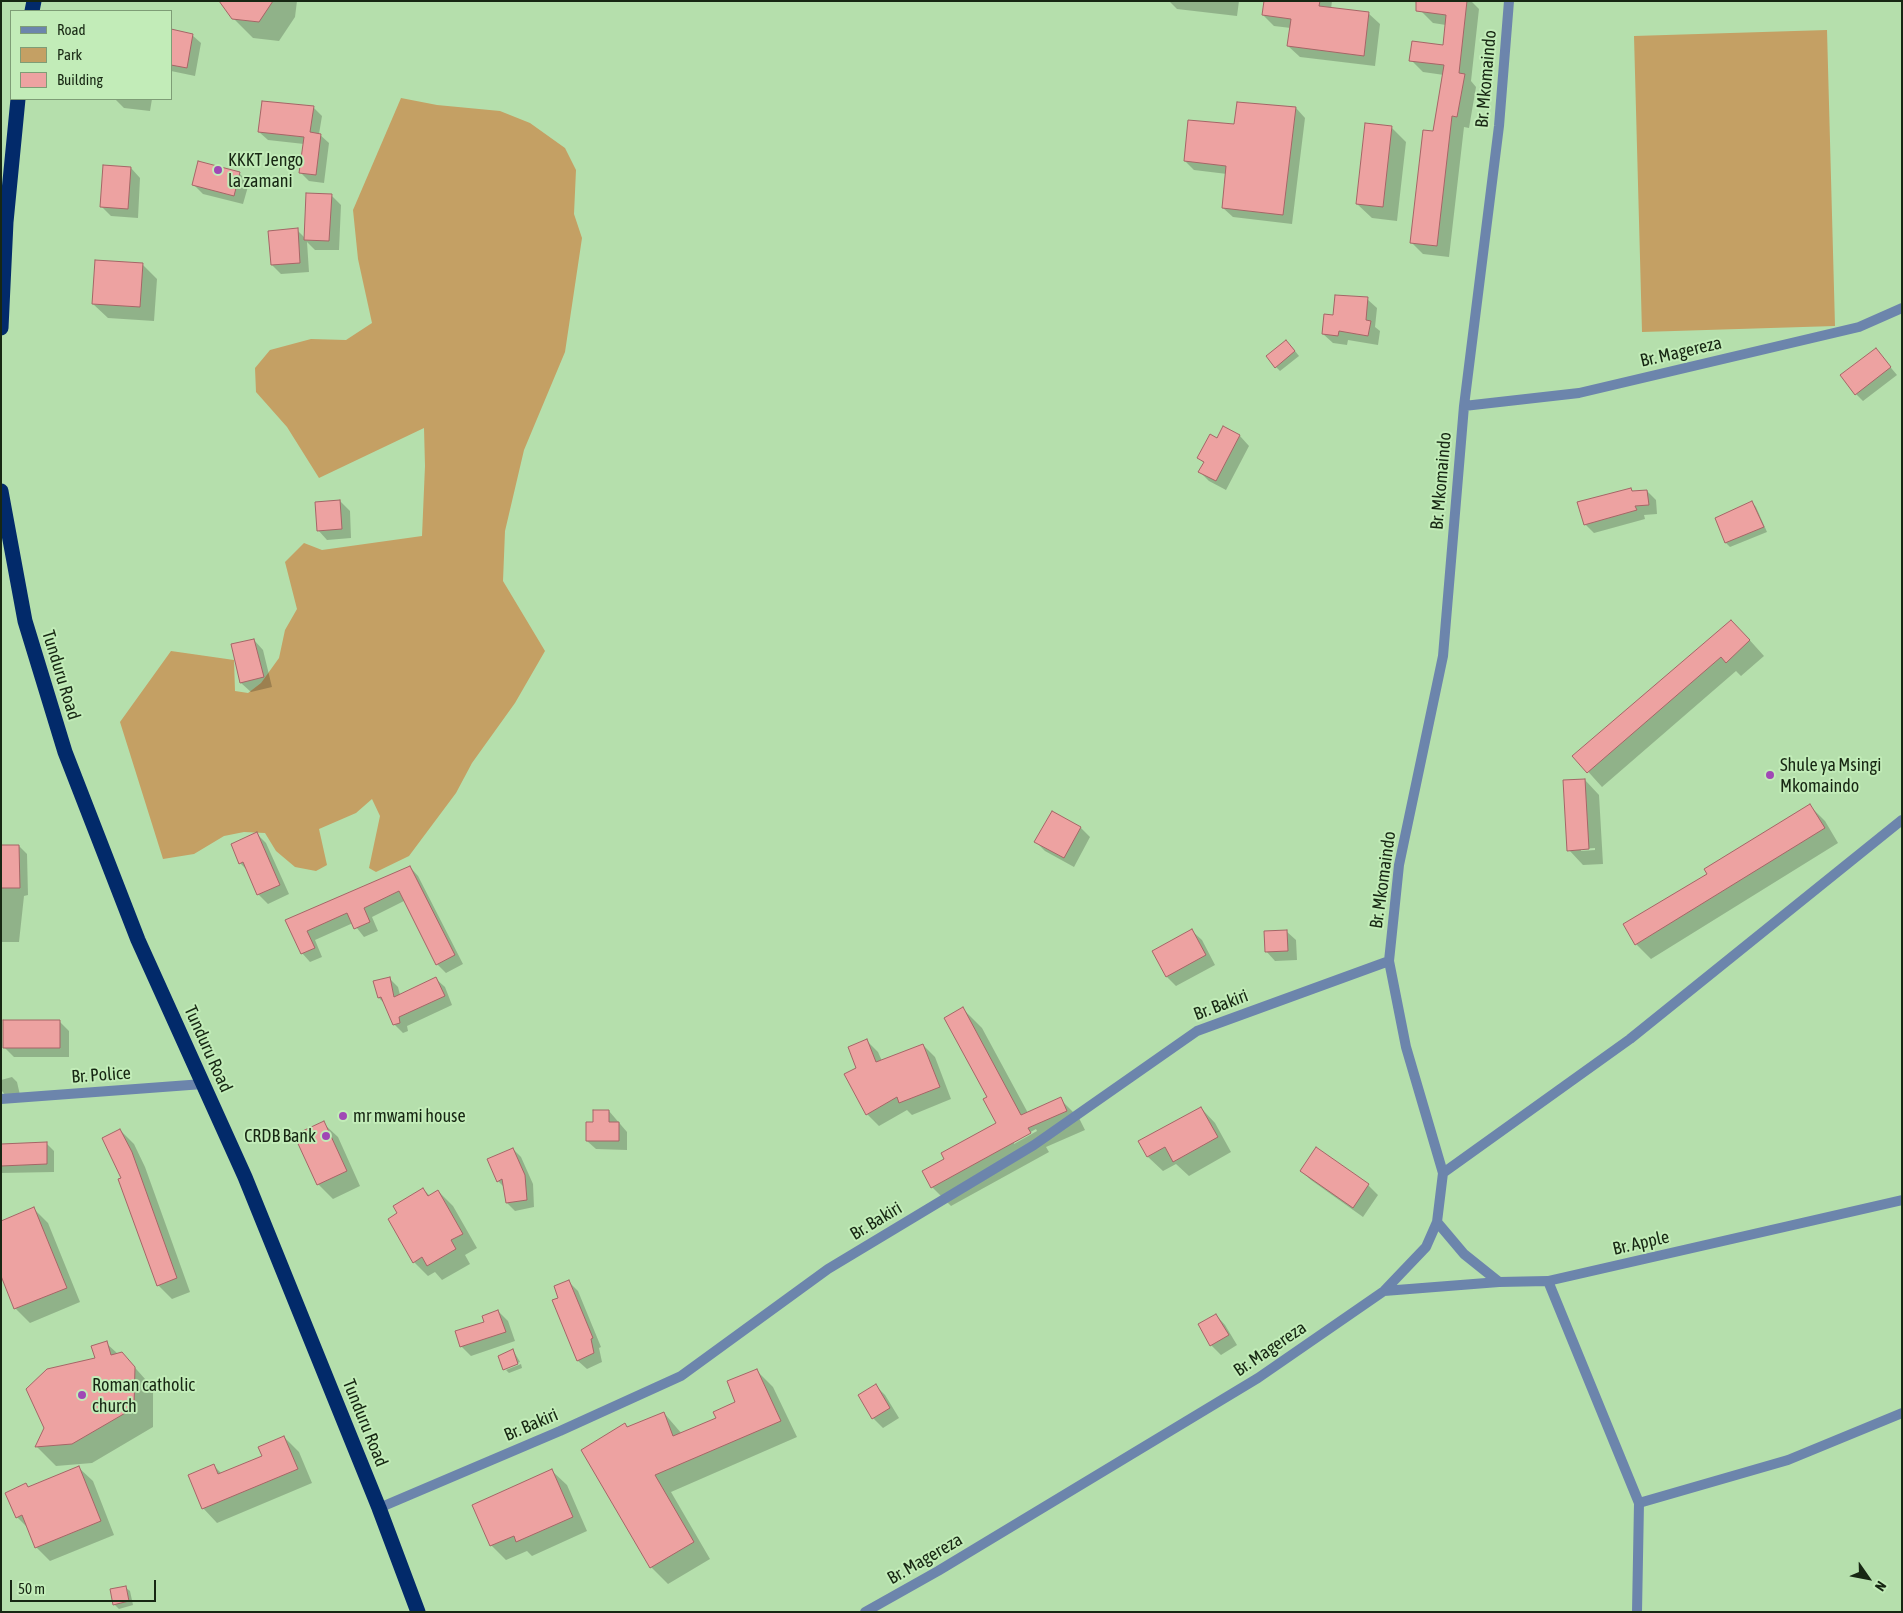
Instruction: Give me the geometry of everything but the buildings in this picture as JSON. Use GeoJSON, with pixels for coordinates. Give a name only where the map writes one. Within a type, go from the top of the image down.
{"type":"FeatureCollection","features":[{"type":"Feature","properties":{"kind":"highway"},"geometry":{"type":"LineString","coordinates":[[1,328],[4,222],[18,100]]}},
{"type":"Feature","properties":{"kind":"highway","name":"Tunduru Road"},"geometry":{"type":"LineString","coordinates":[[1,491],[3,511],[25,621],[65,752],[138,940],[244,1177],[379,1508],[418,1612]]}},
{"type":"Feature","properties":{"kind":"street","name":"Br. Mkomaindo"},"geometry":{"type":"LineString","coordinates":[[1389,961],[1399,865],[1443,656],[1464,406],[1499,126],[1509,1]]}},
{"type":"Feature","properties":{"kind":"street","name":"Br. Magereza"},"geometry":{"type":"LineString","coordinates":[[1464,406],[1579,394],[1859,327],[1902,308]]}},
{"type":"Feature","properties":{"kind":"street"},"geometry":{"type":"LineString","coordinates":[[1443,1173],[1630,1038],[1902,820]]}},
{"type":"Feature","properties":{"kind":"street","name":"Br. Magereza"},"geometry":{"type":"LineString","coordinates":[[865,1612],[938,1571],[1258,1378],[1384,1291],[1426,1247],[1437,1222],[1443,1173],[1406,1047],[1389,961]]}},
{"type":"Feature","properties":{"kind":"street","name":"Br. Bakiri"},"geometry":{"type":"LineString","coordinates":[[379,1508],[560,1431],[681,1376],[828,1269],[1034,1145],[1197,1030],[1389,961]]}},
{"type":"Feature","properties":{"kind":"street","name":"Br. Police"},"geometry":{"type":"LineString","coordinates":[[1,1099],[203,1084]]}},
{"type":"Feature","properties":{"kind":"street","name":"Br. Apple"},"geometry":{"type":"LineString","coordinates":[[1384,1291],[1499,1282],[1548,1281],[1902,1200]]}},
{"type":"Feature","properties":{"kind":"street"},"geometry":{"type":"LineString","coordinates":[[1437,1222],[1464,1254],[1499,1282]]}},
{"type":"Feature","properties":{"kind":"street"},"geometry":{"type":"LineString","coordinates":[[1548,1281],[1639,1503],[1637,1612]]}},
{"type":"Feature","properties":{"kind":"street"},"geometry":{"type":"LineString","coordinates":[[1639,1503],[1788,1460],[1902,1413]]}},
{"type":"Feature","properties":{"kind":"green space"},"geometry":{"type":"Polygon","coordinates":[[[1827,30],[1835,326],[1642,332],[1634,36],[1827,30]]]}},
{"type":"Feature","properties":{"kind":"green space"},"geometry":{"type":"Polygon","coordinates":[[[401,98],[437,105],[500,111],[530,123],[565,148],[576,170],[574,214],[582,238],[565,352],[524,450],[505,531],[503,581],[545,651],[515,703],[472,763],[456,793],[409,856],[376,872],[369,868],[380,816],[372,799],[356,813],[319,829],[327,865],[316,871],[295,867],[276,851],[265,833],[244,832],[224,836],[194,854],[163,859],[120,722],[171,651],[234,660],[235,691],[248,693],[261,683],[279,658],[285,630],[297,609],[285,562],[304,543],[322,550],[422,536],[425,466],[424,428],[319,478],[287,427],[256,392],[255,368],[270,350],[311,339],[346,340],[372,323],[358,259],[353,210],[401,98]]]}},
{"type":"Feature","properties":{"kind":"place","name":"KKKT Jengo la zamani"},"geometry":{"type":"Point","coordinates":[218,170]}},
{"type":"Feature","properties":{"kind":"place","name":"Shule ya Msingi Mkomaindo"},"geometry":{"type":"Point","coordinates":[1770,775]}},
{"type":"Feature","properties":{"kind":"place","name":"mr mwami house"},"geometry":{"type":"Point","coordinates":[343,1116]}},
{"type":"Feature","properties":{"kind":"place","name":"CRDB Bank"},"geometry":{"type":"Point","coordinates":[326,1136]}},
{"type":"Feature","properties":{"kind":"place","name":"Roman catholic church"},"geometry":{"type":"Point","coordinates":[82,1395]}}]}
